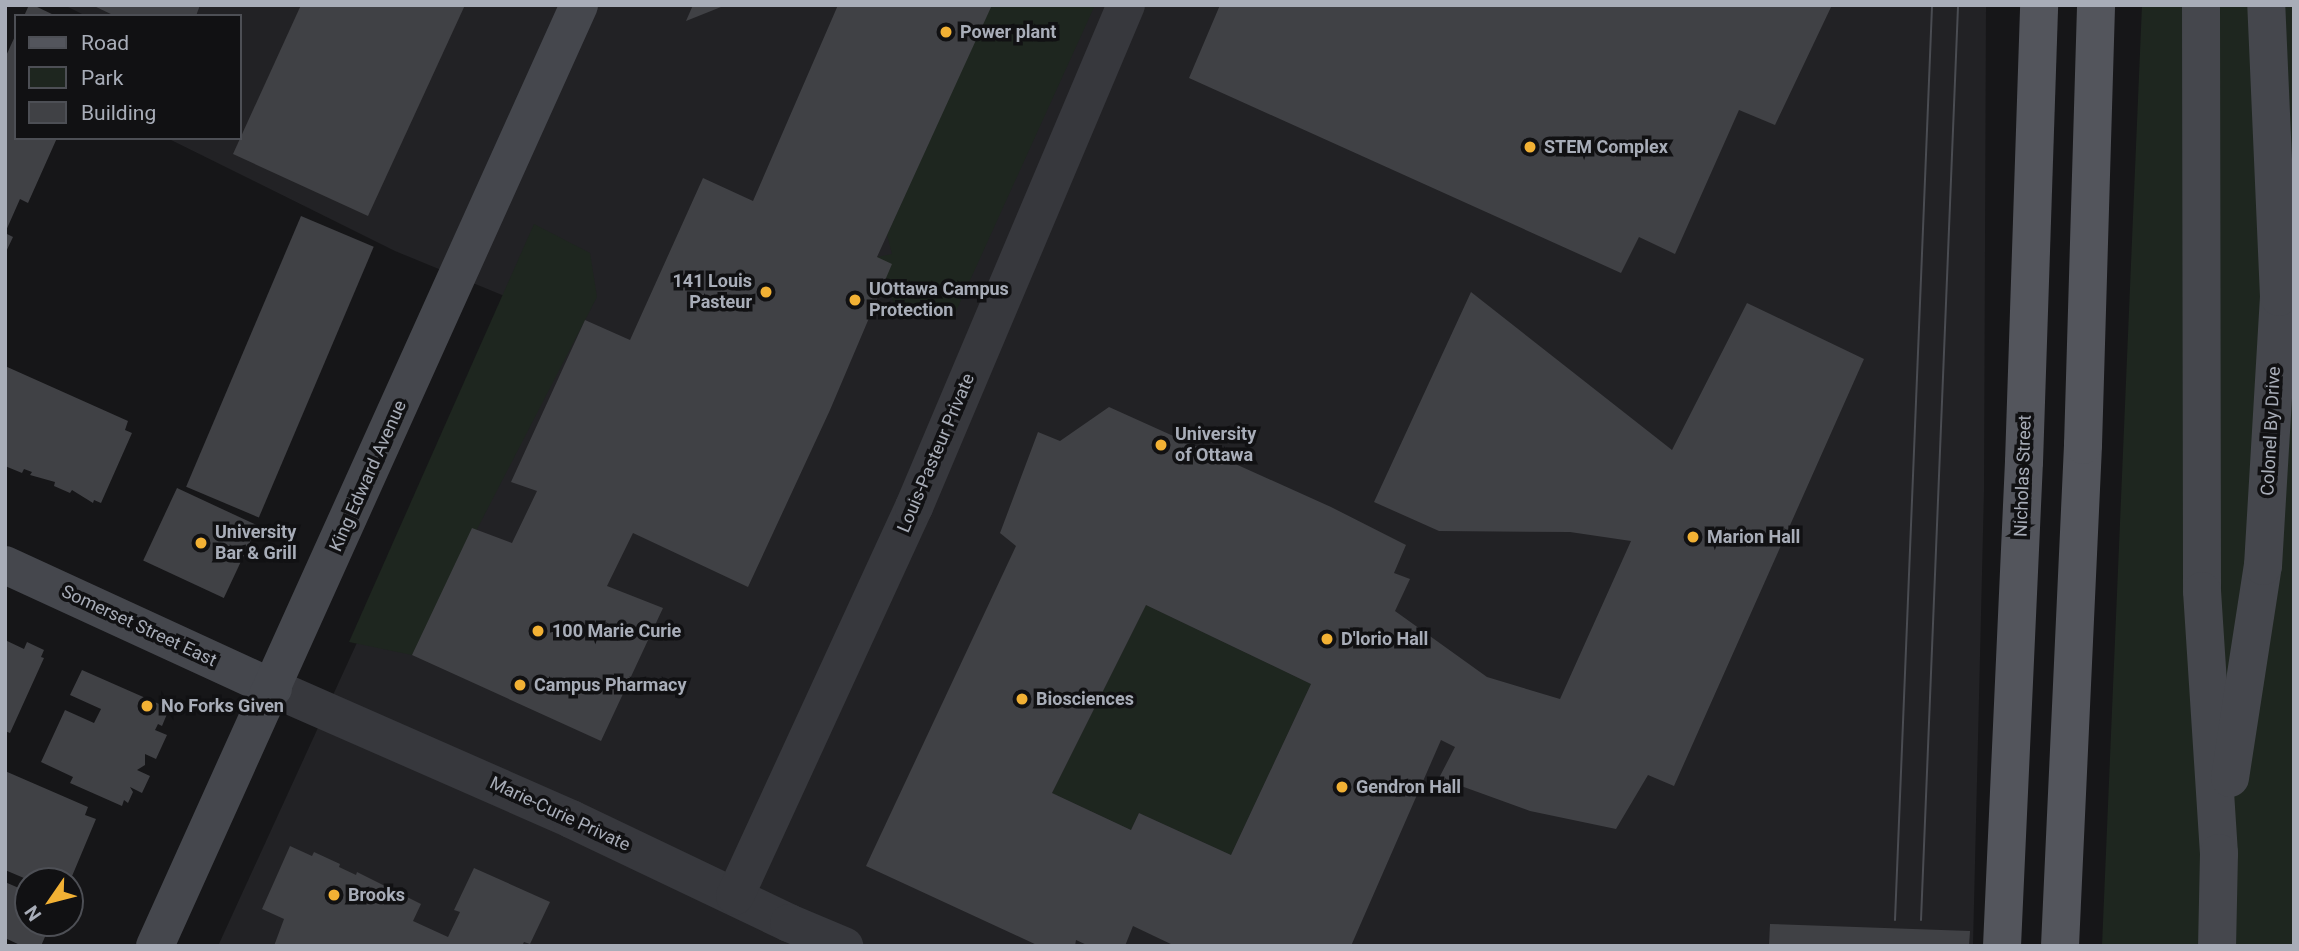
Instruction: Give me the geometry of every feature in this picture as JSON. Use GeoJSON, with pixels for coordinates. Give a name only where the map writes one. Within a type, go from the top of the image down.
{"type":"FeatureCollection","features":[{"type":"Feature","properties":{"kind":"main road","name":"King Edward Avenue"},"geometry":{"type":"LineString","coordinates":[[155,946],[579,5]]}},
{"type":"Feature","properties":{"kind":"main road","name":"Nicholas Street"},"geometry":{"type":"LineString","coordinates":[[2002,946],[2024,462],[2039,5]]}},
{"type":"Feature","properties":{"kind":"main road"},"geometry":{"type":"LineString","coordinates":[[2060,946],[2083,432],[2096,5]]}},
{"type":"Feature","properties":{"kind":"main road","name":"Colonel By Drive"},"geometry":{"type":"LineString","coordinates":[[2201,5],[2202,591],[2219,853],[2217,946]]}},
{"type":"Feature","properties":{"kind":"main road","name":"Colonel By Drive"},"geometry":{"type":"LineString","coordinates":[[2219,853],[2263,566],[2279,297],[2266,5]]}},
{"type":"Feature","properties":{"kind":"main road","name":"Somerset Street East"},"geometry":{"type":"LineString","coordinates":[[5,565],[273,688]]}},
{"type":"Feature","properties":{"kind":"street","name":"Louis-Pasteur Private"},"geometry":{"type":"LineString","coordinates":[[735,896],[914,507],[1126,5]]}},
{"type":"Feature","properties":{"kind":"street","name":"Marie-Curie Private"},"geometry":{"type":"LineString","coordinates":[[273,688],[480,777],[735,896],[785,934],[844,946]]}},
{"type":"Feature","properties":{"kind":"shaded area","name":"University of Ottawa"},"geometry":{"type":"Polygon","coordinates":[[[64,5],[1986,5],[1984,491],[1973,946],[218,946],[514,300],[395,251],[171,140],[242,140],[242,14],[82,14],[64,5]]]}},
{"type":"Feature","properties":{"kind":"green space"},"geometry":{"type":"Polygon","coordinates":[[[991,5],[1095,5],[952,320],[912,303],[896,309],[877,257],[892,254],[887,235],[991,5]]]}},
{"type":"Feature","properties":{"kind":"green space"},"geometry":{"type":"Polygon","coordinates":[[[2142,5],[2294,5],[2294,946],[2102,946],[2142,5]]]}},
{"type":"Feature","properties":{"kind":"green space"},"geometry":{"type":"Polygon","coordinates":[[[534,224],[590,253],[597,297],[412,655],[349,642],[534,224]]]}},
{"type":"Feature","properties":{"kind":"green space"},"geometry":{"type":"Polygon","coordinates":[[[1146,605],[1311,684],[1231,855],[1139,813],[1131,830],[1052,793],[1146,605]]]}},
{"type":"Feature","properties":{"kind":"building"},"geometry":{"type":"Polygon","coordinates":[[[29,5],[33,5],[52,14],[25,14],[29,5]]]}},
{"type":"Feature","properties":{"kind":"building"},"geometry":{"type":"Polygon","coordinates":[[[92,5],[200,5],[197,14],[111,14],[92,5]]]}},
{"type":"Feature","properties":{"kind":"building"},"geometry":{"type":"Polygon","coordinates":[[[301,5],[465,5],[368,216],[233,154],[239,140],[242,140],[242,134],[301,5]]]}},
{"type":"Feature","properties":{"kind":"building"},"geometry":{"type":"Polygon","coordinates":[[[693,5],[726,5],[686,21],[693,5]]]}},
{"type":"Feature","properties":{"kind":"building","name":"141 Louis Pasteur"},"geometry":{"type":"Polygon","coordinates":[[[838,5],[992,5],[877,257],[892,264],[830,410],[748,587],[633,533],[607,586],[663,608],[601,741],[412,655],[472,528],[512,543],[537,491],[511,482],[585,320],[630,340],[703,178],[753,201],[838,5]]]}},
{"type":"Feature","properties":{"kind":"building","name":"STEM Complex"},"geometry":{"type":"Polygon","coordinates":[[[1220,5],[1832,5],[1775,125],[1739,110],[1675,254],[1639,237],[1621,273],[1189,78],[1220,5]]]}},
{"type":"Feature","properties":{"kind":"building"},"geometry":{"type":"Polygon","coordinates":[[[14,38],[14,140],[56,140],[28,203],[20,199],[5,233],[5,58],[14,38]]]}},
{"type":"Feature","properties":{"kind":"building"},"geometry":{"type":"Polygon","coordinates":[[[301,216],[374,247],[259,517],[186,487],[301,216]]]}},
{"type":"Feature","properties":{"kind":"building"},"geometry":{"type":"Polygon","coordinates":[[[5,233],[13,237],[5,254],[5,233]]]}},
{"type":"Feature","properties":{"kind":"building"},"geometry":{"type":"Polygon","coordinates":[[[1471,292],[1672,450],[1747,303],[1864,359],[1674,786],[1648,775],[1616,829],[1530,811],[1439,778],[1455,747],[1441,740],[1351,946],[1175,946],[1133,926],[1125,946],[1089,946],[1076,940],[1075,946],[1039,946],[866,866],[1016,546],[1000,533],[1038,432],[1060,441],[1109,407],[1331,507],[1406,545],[1394,573],[1410,579],[1395,611],[1487,677],[1560,699],[1631,541],[1570,532],[1439,531],[1374,502],[1471,292]],[[1146,605],[1052,793],[1131,830],[1139,813],[1231,855],[1311,684],[1146,605]]]}},
{"type":"Feature","properties":{"kind":"building"},"geometry":{"type":"Polygon","coordinates":[[[5,366],[128,421],[125,430],[132,433],[101,503],[94,500],[93,503],[72,490],[70,493],[54,486],[55,482],[30,475],[32,472],[24,469],[22,473],[5,466],[5,366]]]}},
{"type":"Feature","properties":{"kind":"building","name":"University Bar & Grill"},"geometry":{"type":"Polygon","coordinates":[[[177,488],[258,526],[224,598],[143,561],[177,488]]]}},
{"type":"Feature","properties":{"kind":"building"},"geometry":{"type":"Polygon","coordinates":[[[5,640],[24,649],[27,642],[44,650],[41,657],[44,658],[10,733],[5,731],[5,640]]]}},
{"type":"Feature","properties":{"kind":"building"},"geometry":{"type":"Polygon","coordinates":[[[82,670],[166,707],[163,713],[167,714],[162,726],[158,724],[155,730],[167,735],[156,759],[145,754],[145,765],[137,770],[150,776],[142,793],[130,787],[133,792],[128,803],[124,800],[122,806],[70,783],[73,777],[41,762],[65,710],[94,723],[101,709],[70,695],[82,670]]]}},
{"type":"Feature","properties":{"kind":"building"},"geometry":{"type":"Polygon","coordinates":[[[5,771],[88,807],[85,815],[96,819],[76,867],[14,867],[14,874],[5,870],[5,771]]]}},
{"type":"Feature","properties":{"kind":"building","name":"Brooks"},"geometry":{"type":"Polygon","coordinates":[[[290,846],[312,856],[314,852],[340,864],[339,867],[356,875],[357,872],[421,904],[413,921],[448,937],[460,912],[454,910],[474,868],[550,902],[530,944],[524,942],[522,946],[274,946],[284,919],[262,909],[290,846]]]}},
{"type":"Feature","properties":{"kind":"building"},"geometry":{"type":"Polygon","coordinates":[[[5,882],[14,886],[14,937],[45,937],[41,946],[22,946],[5,938],[5,882]]]}},
{"type":"Feature","properties":{"kind":"building"},"geometry":{"type":"Polygon","coordinates":[[[1770,924],[1970,931],[1969,946],[1769,946],[1770,924]]]}},
{"type":"Feature","properties":{"kind":"tram line"},"geometry":{"type":"LineString","coordinates":[[1895,920],[1932,5]]}},
{"type":"Feature","properties":{"kind":"tram line"},"geometry":{"type":"LineString","coordinates":[[1921,920],[1958,5]]}},
{"type":"Feature","properties":{"kind":"place","name":"Power plant"},"geometry":{"type":"Point","coordinates":[946,32]}},
{"type":"Feature","properties":{"kind":"place","name":"STEM Complex"},"geometry":{"type":"Point","coordinates":[1530,147]}},
{"type":"Feature","properties":{"kind":"place","name":"141 Louis Pasteur"},"geometry":{"type":"Point","coordinates":[766,292]}},
{"type":"Feature","properties":{"kind":"place","name":"UOttawa Campus Protection"},"geometry":{"type":"Point","coordinates":[855,300]}},
{"type":"Feature","properties":{"kind":"place","name":"University of Ottawa"},"geometry":{"type":"Point","coordinates":[1161,445]}},
{"type":"Feature","properties":{"kind":"place","name":"Marion Hall"},"geometry":{"type":"Point","coordinates":[1693,537]}},
{"type":"Feature","properties":{"kind":"place","name":"University Bar & Grill"},"geometry":{"type":"Point","coordinates":[201,543]}},
{"type":"Feature","properties":{"kind":"place","name":"100 Marie Curie"},"geometry":{"type":"Point","coordinates":[538,631]}},
{"type":"Feature","properties":{"kind":"place","name":"D'lorio Hall"},"geometry":{"type":"Point","coordinates":[1327,639]}},
{"type":"Feature","properties":{"kind":"place","name":"Campus Pharmacy"},"geometry":{"type":"Point","coordinates":[520,685]}},
{"type":"Feature","properties":{"kind":"place","name":"Biosciences"},"geometry":{"type":"Point","coordinates":[1022,699]}},
{"type":"Feature","properties":{"kind":"place","name":"No Forks Given"},"geometry":{"type":"Point","coordinates":[147,706]}},
{"type":"Feature","properties":{"kind":"place","name":"Gendron Hall"},"geometry":{"type":"Point","coordinates":[1342,787]}},
{"type":"Feature","properties":{"kind":"place","name":"Brooks"},"geometry":{"type":"Point","coordinates":[334,895]}}]}
